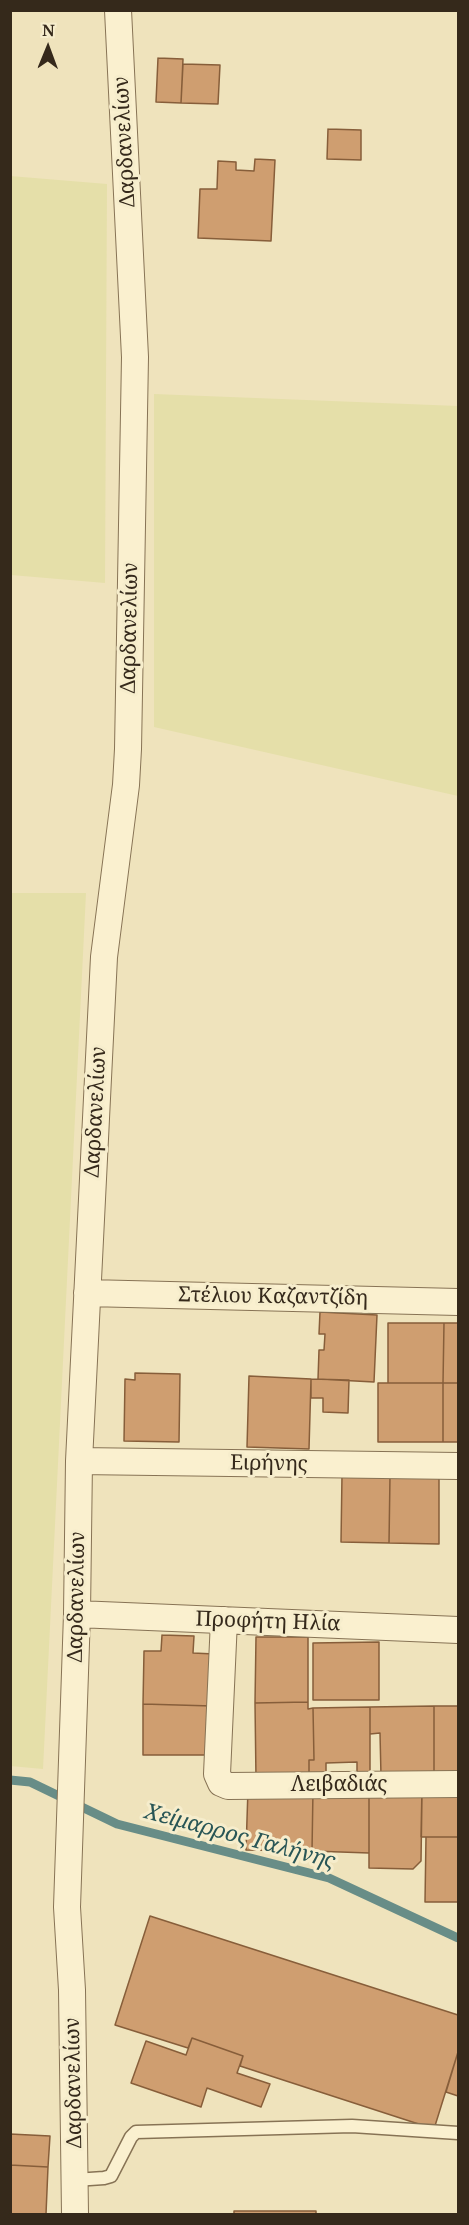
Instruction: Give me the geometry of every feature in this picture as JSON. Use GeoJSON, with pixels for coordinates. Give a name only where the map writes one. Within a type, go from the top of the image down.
{"type":"FeatureCollection","features":[{"type":"Feature","properties":{"kind":"street","name":"Δαρδανελίων"},"geometry":{"type":"LineString","coordinates":[[75,2214],[72,1990],[67,1907],[77,1614],[79,1461],[104,957],[126,785],[128,749],[135,357],[118,10]]}},
{"type":"Feature","properties":{"kind":"street","name":"Στέλιου Καζαντζίδη"},"geometry":{"type":"LineString","coordinates":[[87,1293],[459,1302]]}},
{"type":"Feature","properties":{"kind":"street","name":"Ειρήνης"},"geometry":{"type":"LineString","coordinates":[[79,1461],[459,1466]]}},
{"type":"Feature","properties":{"kind":"street","name":"Προφήτη Ηλία"},"geometry":{"type":"LineString","coordinates":[[77,1614],[459,1630]]}},
{"type":"Feature","properties":{"kind":"street","name":"Λειβαδιάς"},"geometry":{"type":"LineString","coordinates":[[224,1620],[218,1774],[221,1783],[228,1786],[459,1784]]}},
{"type":"Feature","properties":{"kind":"lane"},"geometry":{"type":"LineString","coordinates":[[75,2180],[111,2176],[131,2137],[136,2132],[352,2126],[459,2133]]}},
{"type":"Feature","properties":{"kind":"shaded area"},"geometry":{"type":"Polygon","coordinates":[[[10,176],[107,184],[105,583],[11,575],[10,176]]]}},
{"type":"Feature","properties":{"kind":"shaded area"},"geometry":{"type":"Polygon","coordinates":[[[154,394],[458,406],[458,796],[154,727],[154,394]]]}},
{"type":"Feature","properties":{"kind":"shaded area"},"geometry":{"type":"Polygon","coordinates":[[[11,893],[86,893],[43,1769],[10,1766],[11,893]]]}},
{"type":"Feature","properties":{"kind":"building"},"geometry":{"type":"Polygon","coordinates":[[[158,58],[183,59],[181,103],[156,102],[158,58]]]}},
{"type":"Feature","properties":{"kind":"building"},"geometry":{"type":"Polygon","coordinates":[[[183,64],[220,65],[218,104],[181,103],[183,64]]]}},
{"type":"Feature","properties":{"kind":"building"},"geometry":{"type":"Polygon","coordinates":[[[328,129],[361,130],[361,160],[327,159],[328,129]]]}},
{"type":"Feature","properties":{"kind":"building"},"geometry":{"type":"Polygon","coordinates":[[[255,159],[275,160],[271,241],[198,238],[200,189],[217,189],[218,161],[236,162],[236,170],[254,171],[255,159]]]}},
{"type":"Feature","properties":{"kind":"building"},"geometry":{"type":"Polygon","coordinates":[[[320,1312],[377,1315],[374,1382],[318,1379],[319,1350],[324,1350],[325,1334],[319,1334],[320,1312]]]}},
{"type":"Feature","properties":{"kind":"building"},"geometry":{"type":"Polygon","coordinates":[[[388,1323],[444,1323],[443,1383],[388,1383],[388,1323]]]}},
{"type":"Feature","properties":{"kind":"building"},"geometry":{"type":"Polygon","coordinates":[[[444,1323],[458,1323],[458,1383],[443,1383],[444,1323]]]}},
{"type":"Feature","properties":{"kind":"building"},"geometry":{"type":"Polygon","coordinates":[[[135,1373],[180,1374],[179,1442],[124,1441],[125,1379],[135,1380],[135,1373]]]}},
{"type":"Feature","properties":{"kind":"building"},"geometry":{"type":"Polygon","coordinates":[[[249,1376],[311,1379],[309,1449],[247,1447],[249,1376]]]}},
{"type":"Feature","properties":{"kind":"building"},"geometry":{"type":"Polygon","coordinates":[[[311,1379],[349,1380],[348,1413],[323,1412],[323,1398],[311,1398],[311,1379]]]}},
{"type":"Feature","properties":{"kind":"building"},"geometry":{"type":"Polygon","coordinates":[[[378,1383],[443,1383],[443,1442],[378,1442],[378,1383]]]}},
{"type":"Feature","properties":{"kind":"building"},"geometry":{"type":"Polygon","coordinates":[[[443,1383],[458,1383],[458,1442],[443,1442],[443,1383]]]}},
{"type":"Feature","properties":{"kind":"building"},"geometry":{"type":"Polygon","coordinates":[[[342,1475],[390,1476],[389,1543],[341,1542],[342,1475]]]}},
{"type":"Feature","properties":{"kind":"building"},"geometry":{"type":"Polygon","coordinates":[[[390,1476],[439,1476],[439,1544],[389,1543],[390,1476]]]}},
{"type":"Feature","properties":{"kind":"building"},"geometry":{"type":"Polygon","coordinates":[[[162,1635],[194,1636],[193,1653],[214,1654],[212,1706],[143,1704],[144,1651],[161,1651],[162,1635]]]}},
{"type":"Feature","properties":{"kind":"building"},"geometry":{"type":"Polygon","coordinates":[[[256,1637],[308,1637],[308,1702],[255,1703],[256,1637]]]}},
{"type":"Feature","properties":{"kind":"building"},"geometry":{"type":"Polygon","coordinates":[[[379,1642],[379,1700],[313,1700],[313,1643],[379,1642]]]}},
{"type":"Feature","properties":{"kind":"building"},"geometry":{"type":"Polygon","coordinates":[[[308,1702],[308,1709],[313,1708],[314,1760],[309,1760],[309,1779],[256,1779],[255,1703],[308,1702]]]}},
{"type":"Feature","properties":{"kind":"building"},"geometry":{"type":"Polygon","coordinates":[[[143,1704],[212,1706],[211,1755],[143,1755],[143,1704]]]}},
{"type":"Feature","properties":{"kind":"building"},"geometry":{"type":"Polygon","coordinates":[[[434,1706],[458,1706],[458,1775],[434,1775],[434,1706]]]}},
{"type":"Feature","properties":{"kind":"building"},"geometry":{"type":"Polygon","coordinates":[[[434,1706],[434,1775],[381,1776],[380,1733],[370,1734],[370,1707],[434,1706]]]}},
{"type":"Feature","properties":{"kind":"building"},"geometry":{"type":"Polygon","coordinates":[[[370,1707],[370,1773],[357,1773],[357,1762],[326,1763],[326,1778],[309,1779],[309,1760],[314,1760],[313,1708],[370,1707]]]}},
{"type":"Feature","properties":{"kind":"building"},"geometry":{"type":"Polygon","coordinates":[[[369,1788],[369,1853],[312,1851],[313,1790],[369,1788]]]}},
{"type":"Feature","properties":{"kind":"building"},"geometry":{"type":"Polygon","coordinates":[[[422,1788],[458,1788],[458,1837],[421,1837],[422,1788]]]}},
{"type":"Feature","properties":{"kind":"building"},"geometry":{"type":"Polygon","coordinates":[[[248,1789],[313,1790],[312,1851],[246,1850],[248,1789]]]}},
{"type":"Feature","properties":{"kind":"building"},"geometry":{"type":"Polygon","coordinates":[[[369,1794],[422,1794],[421,1861],[413,1869],[369,1868],[369,1794]]]}},
{"type":"Feature","properties":{"kind":"building"},"geometry":{"type":"Polygon","coordinates":[[[426,1837],[458,1837],[458,1902],[425,1902],[426,1837]]]}},
{"type":"Feature","properties":{"kind":"building"},"geometry":{"type":"Polygon","coordinates":[[[150,1916],[458,2015],[458,2052],[434,2129],[240,2066],[243,2056],[192,2038],[188,2048],[115,2025],[150,1916]]]}},
{"type":"Feature","properties":{"kind":"building"},"geometry":{"type":"Polygon","coordinates":[[[192,2038],[243,2056],[237,2073],[270,2084],[261,2107],[207,2088],[201,2107],[131,2083],[146,2041],[186,2055],[192,2038]]]}},
{"type":"Feature","properties":{"kind":"building"},"geometry":{"type":"Polygon","coordinates":[[[458,2052],[458,2096],[446,2092],[458,2052]]]}},
{"type":"Feature","properties":{"kind":"building"},"geometry":{"type":"Polygon","coordinates":[[[10,2134],[50,2136],[48,2167],[10,2165],[10,2134]]]}},
{"type":"Feature","properties":{"kind":"building"},"geometry":{"type":"Polygon","coordinates":[[[10,2165],[48,2167],[46,2214],[10,2214],[10,2165]]]}},
{"type":"Feature","properties":{"kind":"building"},"geometry":{"type":"Polygon","coordinates":[[[234,2211],[316,2211],[316,2214],[234,2214],[234,2211]]]}},
{"type":"Feature","properties":{"kind":"waterway","name":"Χείμαρρος Γαλήνης"},"geometry":{"type":"LineString","coordinates":[[10,1780],[30,1782],[117,1824],[329,1878],[458,1938]]}}]}
